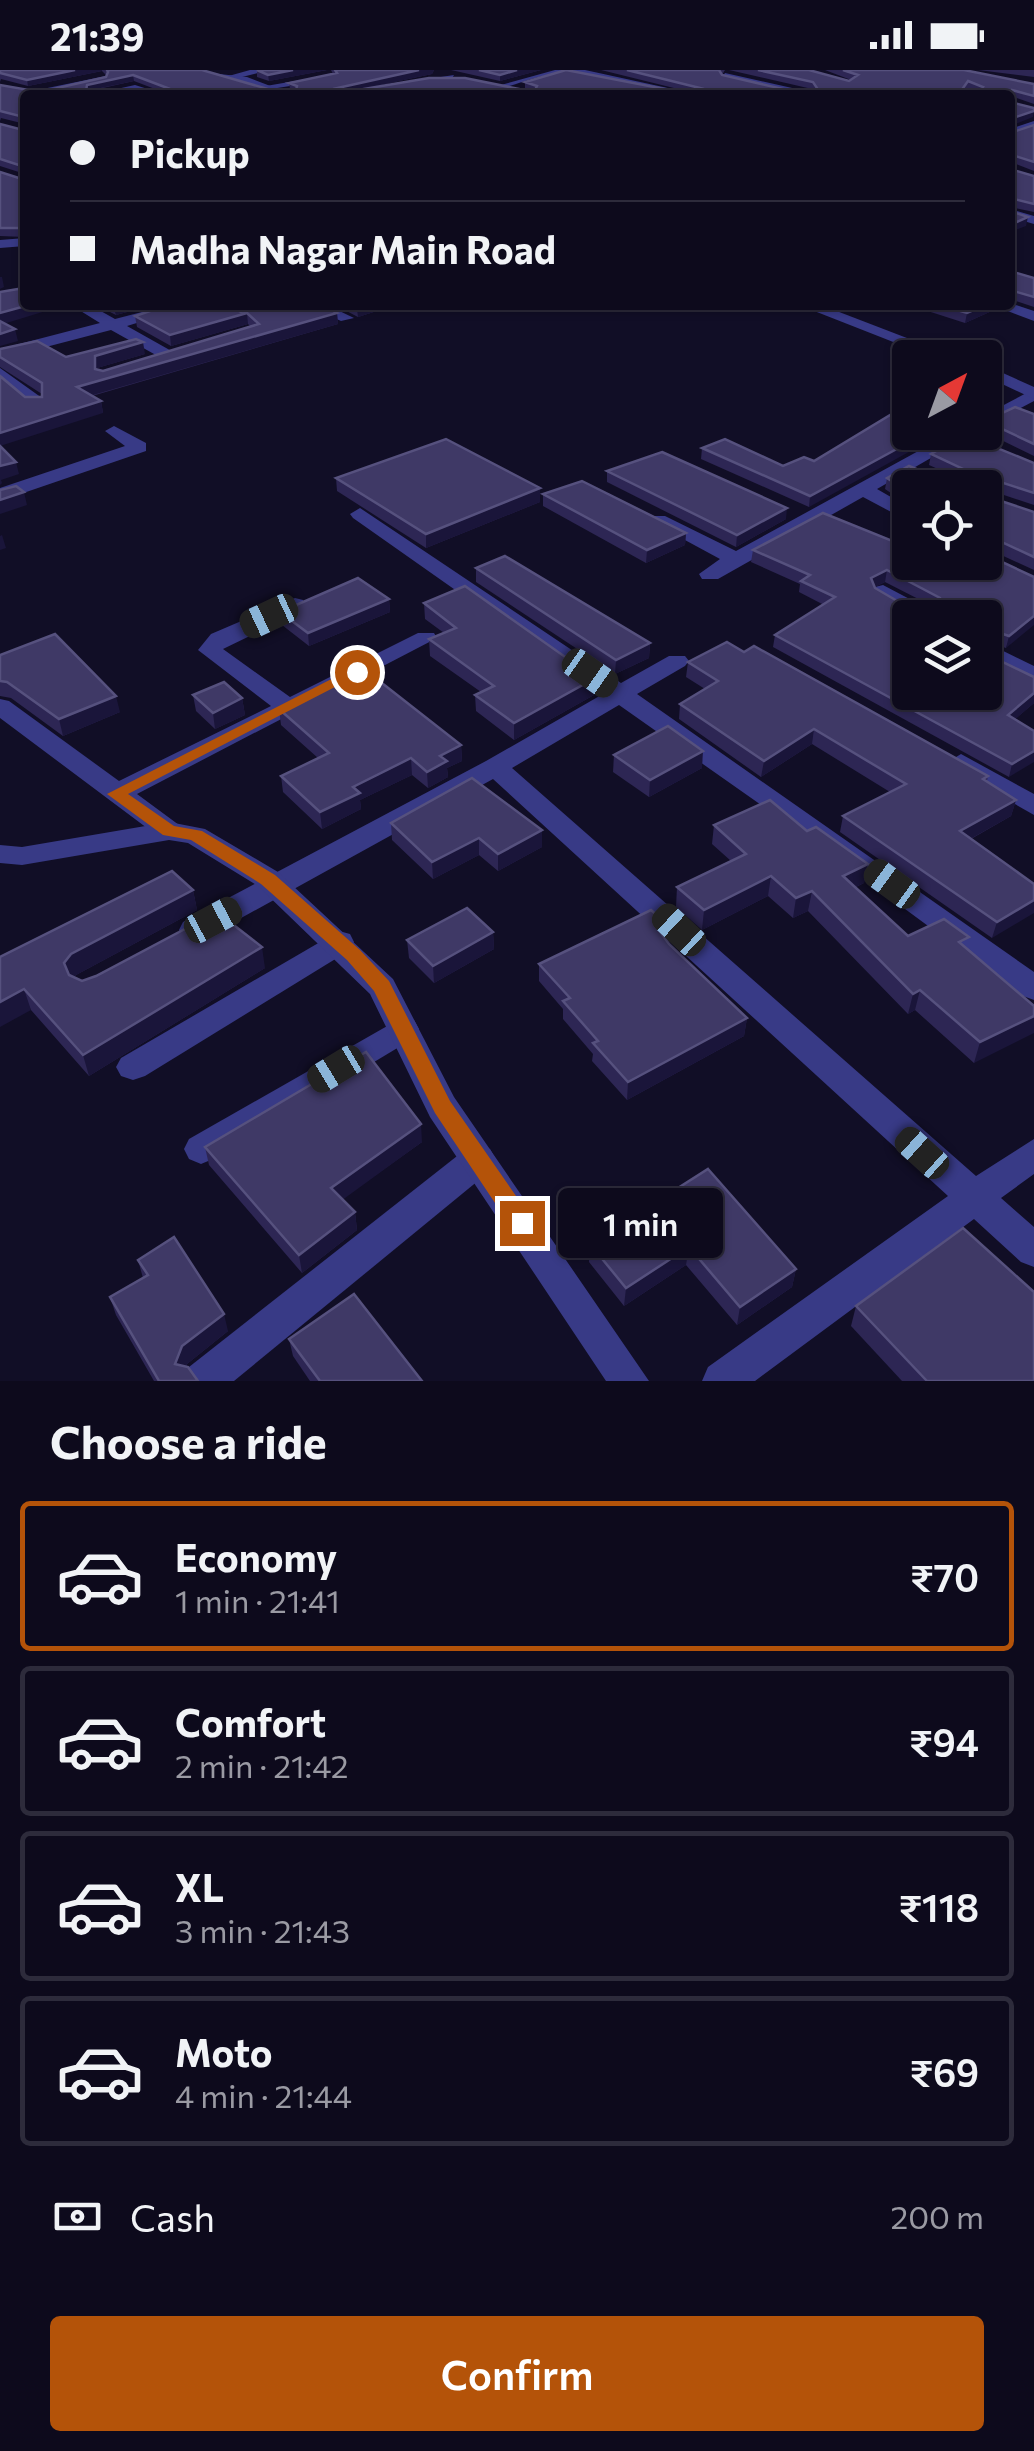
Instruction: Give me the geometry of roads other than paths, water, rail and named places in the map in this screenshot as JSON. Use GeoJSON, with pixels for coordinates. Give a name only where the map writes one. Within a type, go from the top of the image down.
{"type":"FeatureCollection","features":[{"type":"Feature","properties":{"kind":"street"},"geometry":{"type":"LineString","coordinates":[[186,70],[274,90]]}},
{"type":"Feature","properties":{"kind":"street"},"geometry":{"type":"LineString","coordinates":[[230,77],[265,70]]}},
{"type":"Feature","properties":{"kind":"street"},"geometry":{"type":"LineString","coordinates":[[430,70],[507,90]]}},
{"type":"Feature","properties":{"kind":"street"},"geometry":{"type":"LineString","coordinates":[[490,90],[568,70],[670,90]]}},
{"type":"Feature","properties":{"kind":"street"},"geometry":{"type":"LineString","coordinates":[[751,70],[725,76],[788,90]]}},
{"type":"Feature","properties":{"kind":"street"},"geometry":{"type":"LineString","coordinates":[[265,87],[331,76]]}},
{"type":"Feature","properties":{"kind":"street"},"geometry":{"type":"LineString","coordinates":[[372,90],[451,77]]}},
{"type":"Feature","properties":{"kind":"street"},"geometry":{"type":"LineString","coordinates":[[49,90],[103,78]]}},
{"type":"Feature","properties":{"kind":"street"},"geometry":{"type":"LineString","coordinates":[[14,90],[20,91]]}},
{"type":"Feature","properties":{"kind":"street"},"geometry":{"type":"LineString","coordinates":[[89,310],[177,354],[138,365]]}},
{"type":"Feature","properties":{"kind":"street"},"geometry":{"type":"LineString","coordinates":[[0,354],[166,310]]}},
{"type":"Feature","properties":{"kind":"street"},"geometry":{"type":"LineString","coordinates":[[326,310],[346,318]]}},
{"type":"Feature","properties":{"kind":"street"},"geometry":{"type":"LineString","coordinates":[[820,310],[902,340]]}},
{"type":"Feature","properties":{"kind":"street"},"geometry":{"type":"LineString","coordinates":[[0,374],[36,402]]}},
{"type":"Feature","properties":{"kind":"street"},"geometry":{"type":"LineString","coordinates":[[1002,378],[1034,394]]}},
{"type":"Feature","properties":{"kind":"street"},"geometry":{"type":"LineString","coordinates":[[1002,412],[1034,394]]}},
{"type":"Feature","properties":{"kind":"street"},"geometry":{"type":"LineString","coordinates":[[0,494],[139,447],[114,431]]}},
{"type":"Feature","properties":{"kind":"street"},"geometry":{"type":"LineString","coordinates":[[710,574],[802,515],[917,470],[949,450]]}},
{"type":"Feature","properties":{"kind":"street"},"geometry":{"type":"LineString","coordinates":[[864,490],[892,506]]}},
{"type":"Feature","properties":{"kind":"street"},"geometry":{"type":"LineString","coordinates":[[639,511],[736,560]]}},
{"type":"Feature","properties":{"kind":"street"},"geometry":{"type":"LineString","coordinates":[[360,514],[1034,988]]}},
{"type":"Feature","properties":{"kind":"street"},"geometry":{"type":"LineString","coordinates":[[883,592],[897,600]]}},
{"type":"Feature","properties":{"kind":"street"},"geometry":{"type":"LineString","coordinates":[[288,707],[210,650],[219,640],[295,605]]}},
{"type":"Feature","properties":{"kind":"street"},"geometry":{"type":"LineString","coordinates":[[116,794],[426,638]]}},
{"type":"Feature","properties":{"kind":"street"},"geometry":{"type":"LineString","coordinates":[[1002,658],[1034,676]]}},
{"type":"Feature","properties":{"kind":"street"},"geometry":{"type":"LineString","coordinates":[[174,941],[495,767],[677,661]]}},
{"type":"Feature","properties":{"kind":"street"},"geometry":{"type":"LineString","coordinates":[[0,706],[169,831]]}},
{"type":"Feature","properties":{"kind":"street"},"geometry":{"type":"LineString","coordinates":[[943,752],[1034,806]]}},
{"type":"Feature","properties":{"kind":"street"},"geometry":{"type":"LineString","coordinates":[[495,767],[1034,1250]]}},
{"type":"Feature","properties":{"kind":"street"},"geometry":{"type":"LineString","coordinates":[[0,854],[22,856],[169,831],[195,835],[275,886],[339,942],[382,987],[442,1107],[630,1381]]}},
{"type":"Feature","properties":{"kind":"street"},"geometry":{"type":"LineString","coordinates":[[132,1067],[339,942]]}},
{"type":"Feature","properties":{"kind":"street"},"geometry":{"type":"LineString","coordinates":[[201,1149],[404,1030]]}},
{"type":"Feature","properties":{"kind":"street"},"geometry":{"type":"LineString","coordinates":[[722,1381],[1034,1154]]}},
{"type":"Feature","properties":{"kind":"street"},"geometry":{"type":"LineString","coordinates":[[203,1381],[478,1160]]}}]}
